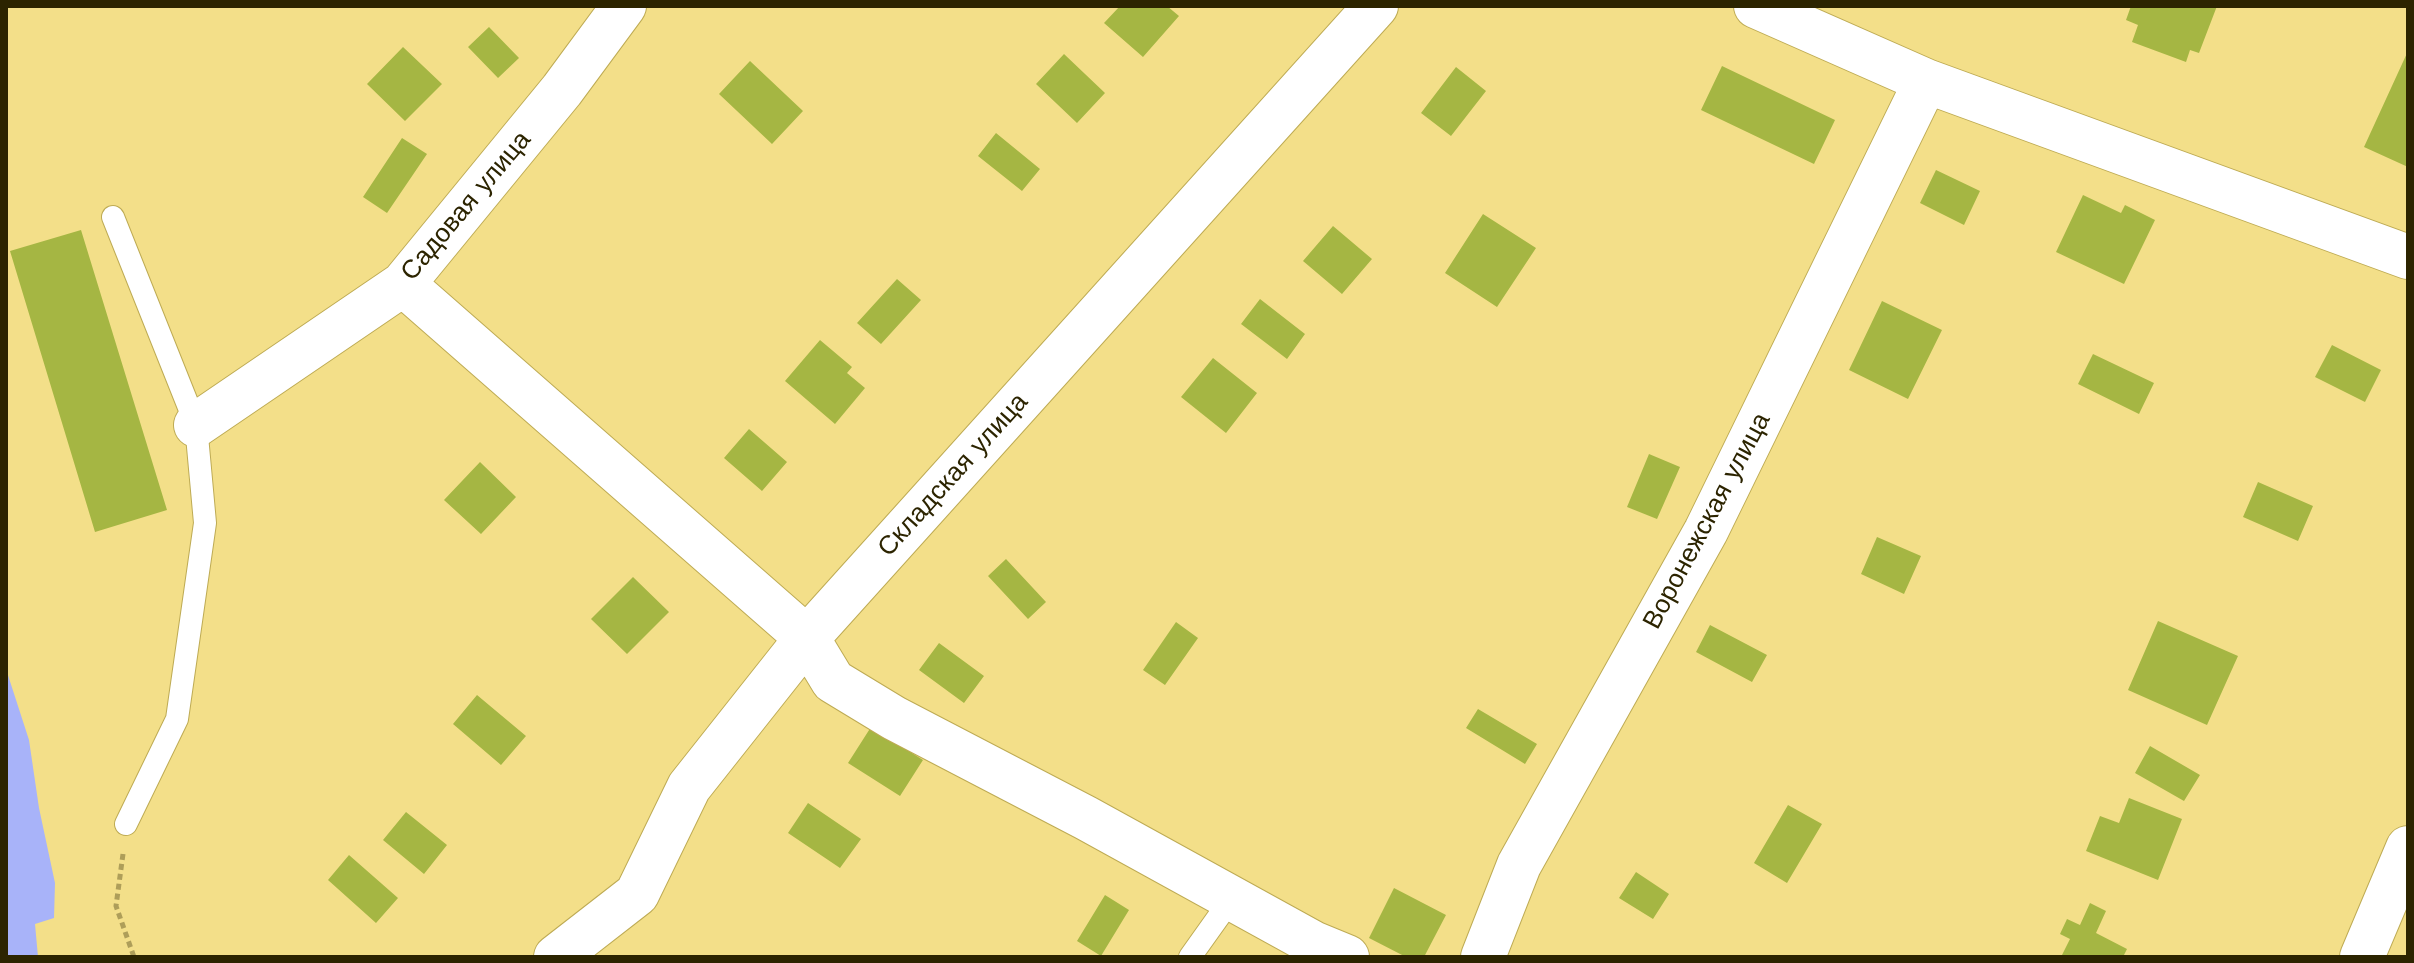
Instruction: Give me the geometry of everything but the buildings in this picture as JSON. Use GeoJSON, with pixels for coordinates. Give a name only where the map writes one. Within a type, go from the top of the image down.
{"type":"FeatureCollection","features":[{"type":"Feature","properties":{"kind":"street","name":"Садовая улица"},"geometry":{"type":"LineString","coordinates":[[196,425],[403,284],[562,90],[624,6]]}},
{"type":"Feature","properties":{"kind":"street","name":"Складская улица"},"geometry":{"type":"LineString","coordinates":[[556,957],[637,894],[689,787],[807,638],[1376,6]]}},
{"type":"Feature","properties":{"kind":"street"},"geometry":{"type":"LineString","coordinates":[[1756,6],[1926,81],[2408,257]]}},
{"type":"Feature","properties":{"kind":"street","name":"Воронежская улица"},"geometry":{"type":"LineString","coordinates":[[1483,957],[1519,865],[1706,531],[1926,81]]}},
{"type":"Feature","properties":{"kind":"street"},"geometry":{"type":"LineString","coordinates":[[403,284],[807,638],[833,681],[882,711],[1086,818],[1313,943],[1347,957]]}},
{"type":"Feature","properties":{"kind":"street"},"geometry":{"type":"LineString","coordinates":[[2362,957],[2408,848]]}},
{"type":"Feature","properties":{"kind":"lane"},"geometry":{"type":"LineString","coordinates":[[113,217],[196,425],[205,523],[177,719],[126,824]]}},
{"type":"Feature","properties":{"kind":"lane"},"geometry":{"type":"LineString","coordinates":[[1190,957],[1232,898]]}},
{"type":"Feature","properties":{"kind":"path"},"geometry":{"type":"LineString","coordinates":[[126,824],[116,906],[134,957]]}},
{"type":"Feature","properties":{"kind":"shaded area"},"geometry":{"type":"Polygon","coordinates":[[[6,669],[29,740],[55,883],[54,918],[35,924],[38,957],[6,957],[6,669]]]}}]}
